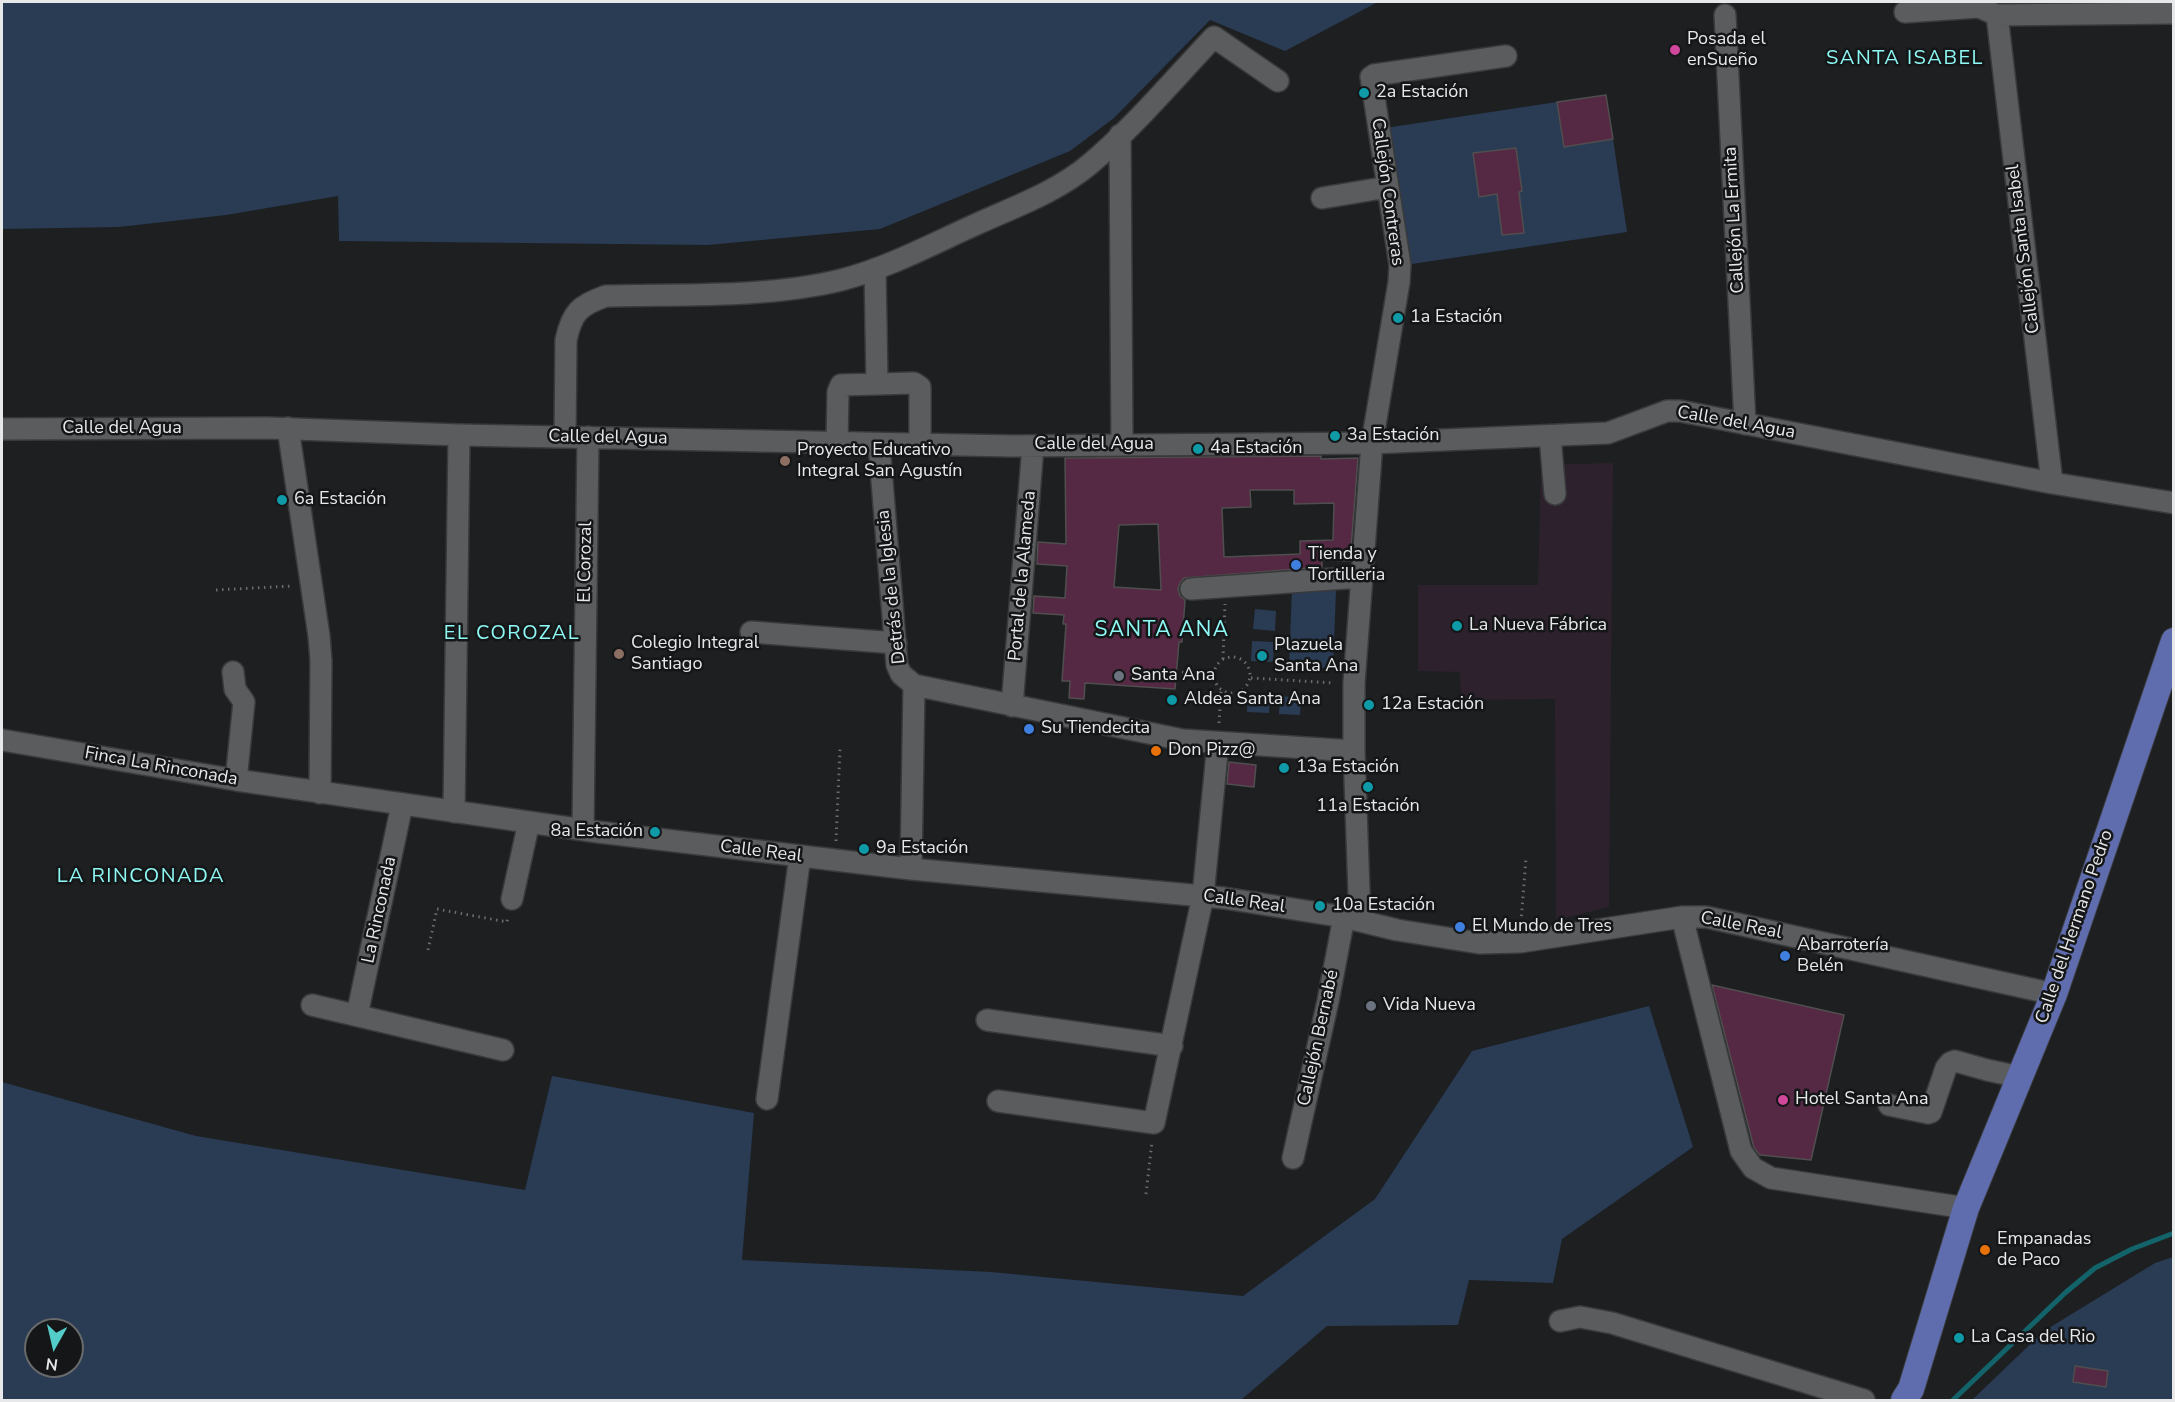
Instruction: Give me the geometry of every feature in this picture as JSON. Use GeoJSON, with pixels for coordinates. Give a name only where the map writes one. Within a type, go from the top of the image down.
{"type":"FeatureCollection","features":[{"type":"Feature","properties":{"kind":"main road","name":"Calle del Hermano Pedro"},"geometry":{"type":"LineString","coordinates":[[1910,1397],[1966,1208],[2054,994],[2174,641]]}},
{"type":"Feature","properties":{"kind":"street"},"geometry":{"type":"LineString","coordinates":[[1905,12],[1985,8],[2174,13]]}},
{"type":"Feature","properties":{"kind":"street","name":"Callejón Santa Isabel"},"geometry":{"type":"LineString","coordinates":[[1985,8],[2052,483]]}},
{"type":"Feature","properties":{"kind":"street","name":"Callejón La Ermita"},"geometry":{"type":"LineString","coordinates":[[1725,15],[1745,424]]}},
{"type":"Feature","properties":{"kind":"street"},"geometry":{"type":"LineString","coordinates":[[566,437],[566,340],[569,326],[576,312],[587,303],[606,296],[748,292],[804,287],[840,280],[875,269],[1025,202],[1064,182],[1090,164],[1120,135],[1214,37],[1278,81]]}},
{"type":"Feature","properties":{"kind":"street","name":"Callejón Contreras"},"geometry":{"type":"LineString","coordinates":[[1372,443],[1400,265],[1371,77],[1506,56]]}},
{"type":"Feature","properties":{"kind":"street"},"geometry":{"type":"LineString","coordinates":[[1120,135],[1122,445]]}},
{"type":"Feature","properties":{"kind":"street"},"geometry":{"type":"LineString","coordinates":[[1322,198],[1388,187]]}},
{"type":"Feature","properties":{"kind":"street"},"geometry":{"type":"LineString","coordinates":[[875,269],[877,384]]}},
{"type":"Feature","properties":{"kind":"street"},"geometry":{"type":"LineString","coordinates":[[837,444],[838,388],[845,384],[914,384],[920,387],[920,445]]}},
{"type":"Feature","properties":{"kind":"street","name":"Calle del Agua"},"geometry":{"type":"LineString","coordinates":[[2,429],[288,429],[920,445],[1372,443],[1608,433],[1667,411],[1680,411],[2052,483],[2174,503]]}},
{"type":"Feature","properties":{"kind":"street"},"geometry":{"type":"LineString","coordinates":[[288,429],[321,661],[320,792],[402,805]]}},
{"type":"Feature","properties":{"kind":"street"},"geometry":{"type":"LineString","coordinates":[[454,812],[459,435]]}},
{"type":"Feature","properties":{"kind":"street"},"geometry":{"type":"LineString","coordinates":[[1550,436],[1555,494]]}},
{"type":"Feature","properties":{"kind":"street","name":"El Corozal"},"geometry":{"type":"LineString","coordinates":[[583,830],[588,438]]}},
{"type":"Feature","properties":{"kind":"street"},"geometry":{"type":"LineString","coordinates":[[1352,919],[1354,683],[1372,443]]}},
{"type":"Feature","properties":{"kind":"street","name":"Detrás de la Iglesia"},"geometry":{"type":"LineString","coordinates":[[879,444],[897,665],[902,674],[914,685],[911,869]]}},
{"type":"Feature","properties":{"kind":"street","name":"Portal de la Alameda"},"geometry":{"type":"LineString","coordinates":[[1012,706],[1033,446]]}},
{"type":"Feature","properties":{"kind":"street"},"geometry":{"type":"LineString","coordinates":[[1191,589],[1361,577]]}},
{"type":"Feature","properties":{"kind":"street"},"geometry":{"type":"LineString","coordinates":[[751,632],[896,643]]}},
{"type":"Feature","properties":{"kind":"street"},"geometry":{"type":"LineString","coordinates":[[233,672],[235,689],[244,702],[236,780]]}},
{"type":"Feature","properties":{"kind":"street"},"geometry":{"type":"LineString","coordinates":[[914,685],[1183,740],[1354,751]]}},
{"type":"Feature","properties":{"kind":"street","name":"Finca La Rinconada"},"geometry":{"type":"LineString","coordinates":[[2,740],[320,792]]}},
{"type":"Feature","properties":{"kind":"street"},"geometry":{"type":"LineString","coordinates":[[998,1101],[1154,1122],[1203,896],[1218,742]]}},
{"type":"Feature","properties":{"kind":"street","name":"Calle Real"},"geometry":{"type":"LineString","coordinates":[[402,805],[835,861],[1203,896],[1352,919],[1397,930],[1479,943],[1520,942],[1682,917],[1706,917],[2054,994]]}},
{"type":"Feature","properties":{"kind":"street","name":"La Rinconada"},"geometry":{"type":"LineString","coordinates":[[357,1015],[402,805]]}},
{"type":"Feature","properties":{"kind":"street"},"geometry":{"type":"LineString","coordinates":[[512,899],[529,822]]}},
{"type":"Feature","properties":{"kind":"street"},"geometry":{"type":"LineString","coordinates":[[767,1100],[800,856]]}},
{"type":"Feature","properties":{"kind":"street"},"geometry":{"type":"LineString","coordinates":[[1682,917],[1741,1151],[1753,1168],[1771,1178],[1966,1208]]}},
{"type":"Feature","properties":{"kind":"street","name":"Callejón Bernabé"},"geometry":{"type":"LineString","coordinates":[[1293,1158],[1328,1001],[1352,919]]}},
{"type":"Feature","properties":{"kind":"street"},"geometry":{"type":"LineString","coordinates":[[312,1005],[503,1050]]}},
{"type":"Feature","properties":{"kind":"street"},"geometry":{"type":"LineString","coordinates":[[987,1020],[1172,1046]]}},
{"type":"Feature","properties":{"kind":"street"},"geometry":{"type":"LineString","coordinates":[[1888,1105],[1931,1112],[1946,1068],[1955,1061],[2020,1077]]}},
{"type":"Feature","properties":{"kind":"street"},"geometry":{"type":"LineString","coordinates":[[1560,1322],[1580,1317],[1612,1323],[1864,1401]]}},
{"type":"Feature","properties":{"kind":"path"},"geometry":{"type":"LineString","coordinates":[[216,591],[312,585]]}},
{"type":"Feature","properties":{"kind":"path"},"geometry":{"type":"LineString","coordinates":[[1223,659],[1226,587]]}},
{"type":"Feature","properties":{"kind":"path"},"geometry":{"type":"LineString","coordinates":[[1239,658],[1250,670],[1248,685],[1236,694],[1228,694],[1216,686],[1214,668],[1223,659],[1239,658]]}},
{"type":"Feature","properties":{"kind":"path"},"geometry":{"type":"LineString","coordinates":[[1176,672],[1213,674]]}},
{"type":"Feature","properties":{"kind":"path"},"geometry":{"type":"LineString","coordinates":[[1250,678],[1354,683]]}},
{"type":"Feature","properties":{"kind":"path"},"geometry":{"type":"LineString","coordinates":[[1218,742],[1221,691]]}},
{"type":"Feature","properties":{"kind":"path"},"geometry":{"type":"LineString","coordinates":[[835,861],[840,749]]}},
{"type":"Feature","properties":{"kind":"path"},"geometry":{"type":"LineString","coordinates":[[1520,942],[1526,858]]}},
{"type":"Feature","properties":{"kind":"path"},"geometry":{"type":"LineString","coordinates":[[428,950],[437,909],[507,922],[512,899]]}},
{"type":"Feature","properties":{"kind":"path"},"geometry":{"type":"LineString","coordinates":[[1146,1194],[1154,1122]]}},
{"type":"Feature","properties":{"kind":"shaded area"},"geometry":{"type":"Polygon","coordinates":[[[2,2],[1378,2],[1285,51],[1210,20],[1114,118],[1070,151],[880,229],[708,245],[339,241],[338,196],[226,215],[119,227],[2,229],[2,2]]]}},
{"type":"Feature","properties":{"kind":"shaded area"},"geometry":{"type":"Polygon","coordinates":[[[1557,102],[1564,146],[1613,139],[1627,232],[1405,265],[1385,128],[1557,102]]]}},
{"type":"Feature","properties":{"kind":"shaded area"},"geometry":{"type":"Polygon","coordinates":[[[1613,463],[1609,907],[1556,920],[1555,699],[1461,700],[1460,672],[1418,671],[1418,585],[1538,585],[1541,465],[1613,463]]]}},
{"type":"Feature","properties":{"kind":"shaded area"},"geometry":{"type":"Polygon","coordinates":[[[1292,588],[1336,590],[1333,668],[1289,667],[1292,588]]]}},
{"type":"Feature","properties":{"kind":"shaded area"},"geometry":{"type":"Polygon","coordinates":[[[1255,609],[1276,611],[1275,631],[1253,629],[1255,609]]]}},
{"type":"Feature","properties":{"kind":"shaded area"},"geometry":{"type":"Polygon","coordinates":[[[1252,641],[1274,642],[1273,662],[1251,661],[1252,641]]]}},
{"type":"Feature","properties":{"kind":"shaded area"},"geometry":{"type":"Polygon","coordinates":[[[1248,694],[1270,696],[1269,713],[1247,712],[1248,694]]]}},
{"type":"Feature","properties":{"kind":"shaded area"},"geometry":{"type":"Polygon","coordinates":[[[1280,696],[1301,698],[1300,715],[1279,714],[1280,696]]]}},
{"type":"Feature","properties":{"kind":"shaded area"},"geometry":{"type":"Polygon","coordinates":[[[1649,1006],[1693,1147],[1562,1239],[1553,1283],[1469,1280],[1458,1325],[1327,1326],[1241,1400],[2,1400],[2,1082],[196,1136],[525,1190],[552,1076],[754,1113],[742,1260],[991,1272],[1243,1296],[1375,1199],[1472,1051],[1649,1006]]]}},
{"type":"Feature","properties":{"kind":"shaded area"},"geometry":{"type":"Polygon","coordinates":[[[2173,1257],[2173,1400],[1972,1400],[2044,1331],[2155,1263],[2173,1257]]]}},
{"type":"Feature","properties":{"kind":"building"},"geometry":{"type":"Polygon","coordinates":[[[1606,95],[1613,139],[1564,147],[1557,102],[1606,95]]]}},
{"type":"Feature","properties":{"kind":"building"},"geometry":{"type":"Polygon","coordinates":[[[1516,148],[1522,191],[1519,192],[1524,233],[1502,235],[1497,194],[1479,197],[1473,153],[1516,148]]]}},
{"type":"Feature","properties":{"kind":"building"},"geometry":{"type":"Polygon","coordinates":[[[1321,456],[1321,459],[1358,458],[1350,561],[1322,560],[1322,567],[1184,578],[1178,589],[1180,596],[1185,600],[1175,689],[1085,683],[1084,699],[1069,698],[1070,681],[1062,681],[1066,624],[1063,624],[1064,615],[1033,613],[1034,596],[1065,598],[1067,566],[1037,564],[1038,542],[1066,544],[1065,458],[1321,456]],[[1250,490],[1251,507],[1222,508],[1224,557],[1300,554],[1300,541],[1333,540],[1334,503],[1294,504],[1294,490],[1250,490]],[[1158,524],[1119,525],[1114,587],[1161,590],[1158,524]]]}},
{"type":"Feature","properties":{"kind":"building"},"geometry":{"type":"Polygon","coordinates":[[[1229,762],[1256,765],[1254,787],[1227,784],[1229,762]]]}},
{"type":"Feature","properties":{"kind":"building","name":"Hotel Santa Ana"},"geometry":{"type":"Polygon","coordinates":[[[1712,985],[1844,1015],[1811,1160],[1760,1155],[1754,1148],[1712,985]]]}},
{"type":"Feature","properties":{"kind":"building"},"geometry":{"type":"Polygon","coordinates":[[[2075,1366],[2108,1371],[2106,1387],[2073,1382],[2075,1366]]]}},
{"type":"Feature","properties":{"kind":"waterway"},"geometry":{"type":"LineString","coordinates":[[1953,1400],[2065,1293],[2095,1268],[2132,1249],[2174,1233]]}},
{"type":"Feature","properties":{"kind":"place","name":"Posada el enSueño"},"geometry":{"type":"Point","coordinates":[1675,50]}},
{"type":"Feature","properties":{"kind":"place","name":"2a Estación"},"geometry":{"type":"Point","coordinates":[1364,93]}},
{"type":"Feature","properties":{"kind":"place","name":"1a Estación"},"geometry":{"type":"Point","coordinates":[1398,318]}},
{"type":"Feature","properties":{"kind":"place","name":"3a Estación"},"geometry":{"type":"Point","coordinates":[1335,436]}},
{"type":"Feature","properties":{"kind":"place","name":"4a Estación"},"geometry":{"type":"Point","coordinates":[1198,449]}},
{"type":"Feature","properties":{"kind":"place","name":"Proyecto Educativo Integral San Agustín"},"geometry":{"type":"Point","coordinates":[785,461]}},
{"type":"Feature","properties":{"kind":"place","name":"6a Estación"},"geometry":{"type":"Point","coordinates":[282,500]}},
{"type":"Feature","properties":{"kind":"place","name":"Tienda y Tortilleria"},"geometry":{"type":"Point","coordinates":[1296,565]}},
{"type":"Feature","properties":{"kind":"place","name":"La Nueva Fábrica"},"geometry":{"type":"Point","coordinates":[1457,626]}},
{"type":"Feature","properties":{"kind":"place","name":"Colegio Integral Santiago"},"geometry":{"type":"Point","coordinates":[619,654]}},
{"type":"Feature","properties":{"kind":"place","name":"Plazuela Santa Ana"},"geometry":{"type":"Point","coordinates":[1262,656]}},
{"type":"Feature","properties":{"kind":"place","name":"Santa Ana"},"geometry":{"type":"Point","coordinates":[1119,676]}},
{"type":"Feature","properties":{"kind":"place","name":"Aldea Santa Ana"},"geometry":{"type":"Point","coordinates":[1172,700]}},
{"type":"Feature","properties":{"kind":"place","name":"12a Estación"},"geometry":{"type":"Point","coordinates":[1369,705]}},
{"type":"Feature","properties":{"kind":"place","name":"Su Tiendecita"},"geometry":{"type":"Point","coordinates":[1029,729]}},
{"type":"Feature","properties":{"kind":"place","name":"Don Pizz@"},"geometry":{"type":"Point","coordinates":[1156,751]}},
{"type":"Feature","properties":{"kind":"place","name":"13a Estación"},"geometry":{"type":"Point","coordinates":[1284,768]}},
{"type":"Feature","properties":{"kind":"place","name":"11a Estación"},"geometry":{"type":"Point","coordinates":[1368,787]}},
{"type":"Feature","properties":{"kind":"place","name":"8a Estación"},"geometry":{"type":"Point","coordinates":[655,832]}},
{"type":"Feature","properties":{"kind":"place","name":"9a Estación"},"geometry":{"type":"Point","coordinates":[864,849]}},
{"type":"Feature","properties":{"kind":"place","name":"10a Estación"},"geometry":{"type":"Point","coordinates":[1320,906]}},
{"type":"Feature","properties":{"kind":"place","name":"El Mundo de Tres"},"geometry":{"type":"Point","coordinates":[1460,927]}},
{"type":"Feature","properties":{"kind":"place","name":"Abarrotería Belén"},"geometry":{"type":"Point","coordinates":[1785,956]}},
{"type":"Feature","properties":{"kind":"place","name":"Vida Nueva"},"geometry":{"type":"Point","coordinates":[1371,1006]}},
{"type":"Feature","properties":{"kind":"place","name":"Hotel Santa Ana"},"geometry":{"type":"Point","coordinates":[1783,1100]}},
{"type":"Feature","properties":{"kind":"place","name":"Empanadas de Paco"},"geometry":{"type":"Point","coordinates":[1985,1250]}},
{"type":"Feature","properties":{"kind":"place","name":"La Casa del Rio"},"geometry":{"type":"Point","coordinates":[1959,1338]}},
{"type":"Feature","properties":{"kind":"district","name":"SANTA ISABEL"},"geometry":{"type":"Point","coordinates":[1905,59]}},
{"type":"Feature","properties":{"kind":"district","name":"SANTA ANA"},"geometry":{"type":"Point","coordinates":[1162,631]}},
{"type":"Feature","properties":{"kind":"district","name":"EL COROZAL"},"geometry":{"type":"Point","coordinates":[512,634]}},
{"type":"Feature","properties":{"kind":"district","name":"LA RINCONADA"},"geometry":{"type":"Point","coordinates":[141,877]}}]}
